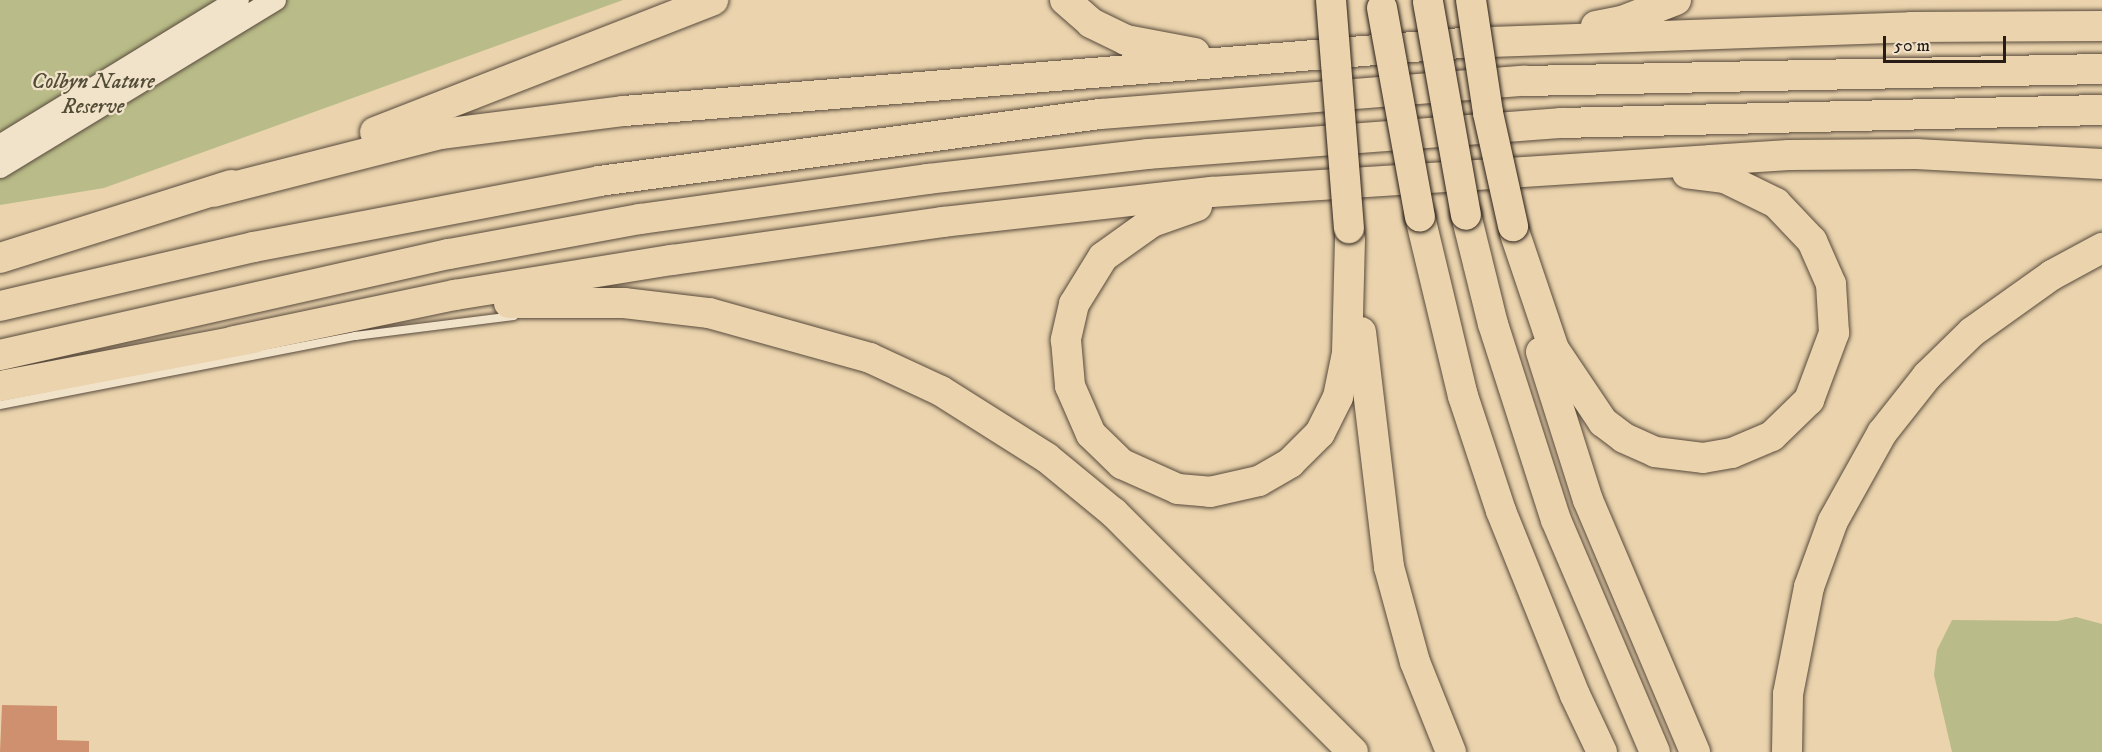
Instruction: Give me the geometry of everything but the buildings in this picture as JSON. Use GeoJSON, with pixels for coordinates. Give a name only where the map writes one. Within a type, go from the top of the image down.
{"type":"FeatureCollection","features":[{"type":"Feature","properties":{"kind":"highway"},"geometry":{"type":"LineString","coordinates":[[213,192],[580,56],[713,0]]}},
{"type":"Feature","properties":{"kind":"highway"},"geometry":{"type":"LineString","coordinates":[[1065,0],[1107,33],[1145,47],[1198,53],[1333,52]]}},
{"type":"Feature","properties":{"kind":"highway"},"geometry":{"type":"LineString","coordinates":[[1331,0],[1350,233],[1389,567],[1415,662],[1451,752]]}},
{"type":"Feature","properties":{"kind":"highway"},"geometry":{"type":"LineString","coordinates":[[1471,0],[1488,113],[1541,352],[1588,500],[1695,752]]}},
{"type":"Feature","properties":{"kind":"highway"},"geometry":{"type":"LineString","coordinates":[[1462,44],[1623,21],[1676,0]]}},
{"type":"Feature","properties":{"kind":"highway"},"geometry":{"type":"LineString","coordinates":[[1428,1],[1466,215],[1493,324],[1556,520],[1655,752]]}},
{"type":"Feature","properties":{"kind":"highway"},"geometry":{"type":"LineString","coordinates":[[1381,4],[1420,218],[1463,396],[1498,500],[1575,695],[1602,752]]}},
{"type":"Feature","properties":{"kind":"highway"},"geometry":{"type":"LineString","coordinates":[[0,258],[213,192],[409,140],[542,118],[1333,52],[1462,44],[1911,27],[2102,26]]}},
{"type":"Feature","properties":{"kind":"highway"},"geometry":{"type":"LineString","coordinates":[[0,306],[254,247],[599,181],[1100,114],[1524,81],[2102,69]]}},
{"type":"Feature","properties":{"kind":"highway"},"geometry":{"type":"LineString","coordinates":[[0,355],[494,246],[742,204],[962,175],[1159,153],[1561,123],[2102,110]]}},
{"type":"Feature","properties":{"kind":"highway"},"geometry":{"type":"LineString","coordinates":[[0,386],[455,295],[834,236],[1157,197],[1366,181],[1846,154],[2102,164]]}},
{"type":"Feature","properties":{"kind":"highway"},"geometry":{"type":"LineString","coordinates":[[1498,173],[1681,172],[1725,178],[1759,192],[1801,228],[1826,271],[1835,316],[1823,372],[1809,400],[1786,424],[1732,453],[1675,456],[1639,446],[1603,422],[1569,378],[1549,336],[1514,230]]}},
{"type":"Feature","properties":{"kind":"highway"},"geometry":{"type":"LineString","coordinates":[[1350,233],[1344,377],[1320,433],[1290,463],[1244,487],[1195,491],[1139,474],[1091,434],[1067,372],[1068,325],[1083,286],[1118,243],[1152,222],[1198,206],[1366,181]]}},
{"type":"Feature","properties":{"kind":"highway"},"geometry":{"type":"LineString","coordinates":[[1787,752],[1788,694],[1809,587],[1833,521],[1872,448],[1927,376],[1972,332],[2035,286],[2102,248]]}},
{"type":"Feature","properties":{"kind":"highway"},"geometry":{"type":"LineString","coordinates":[[234,340],[540,301],[624,303],[709,313],[870,358],[941,391],[1009,432],[1144,540],[1353,752]]}},
{"type":"Feature","properties":{"kind":"main road"},"geometry":{"type":"LineString","coordinates":[[0,146],[238,0]]}},
{"type":"Feature","properties":{"kind":"main road"},"geometry":{"type":"LineString","coordinates":[[0,166],[275,0]]}},
{"type":"Feature","properties":{"kind":"lane"},"geometry":{"type":"LineString","coordinates":[[547,315],[709,313]]}},
{"type":"Feature","properties":{"kind":"lane"},"geometry":{"type":"LineString","coordinates":[[0,405],[355,336],[527,315]]}},
{"type":"Feature","properties":{"kind":"green space","name":"Colbyn Nature Reserve"},"geometry":{"type":"Polygon","coordinates":[[[0,0],[623,0],[104,188],[0,205],[0,0]]]}},
{"type":"Feature","properties":{"kind":"green space"},"geometry":{"type":"Polygon","coordinates":[[[2076,617],[2102,624],[2102,752],[1952,752],[1934,675],[1937,650],[1952,620],[2057,621],[2076,617]]]}}]}
